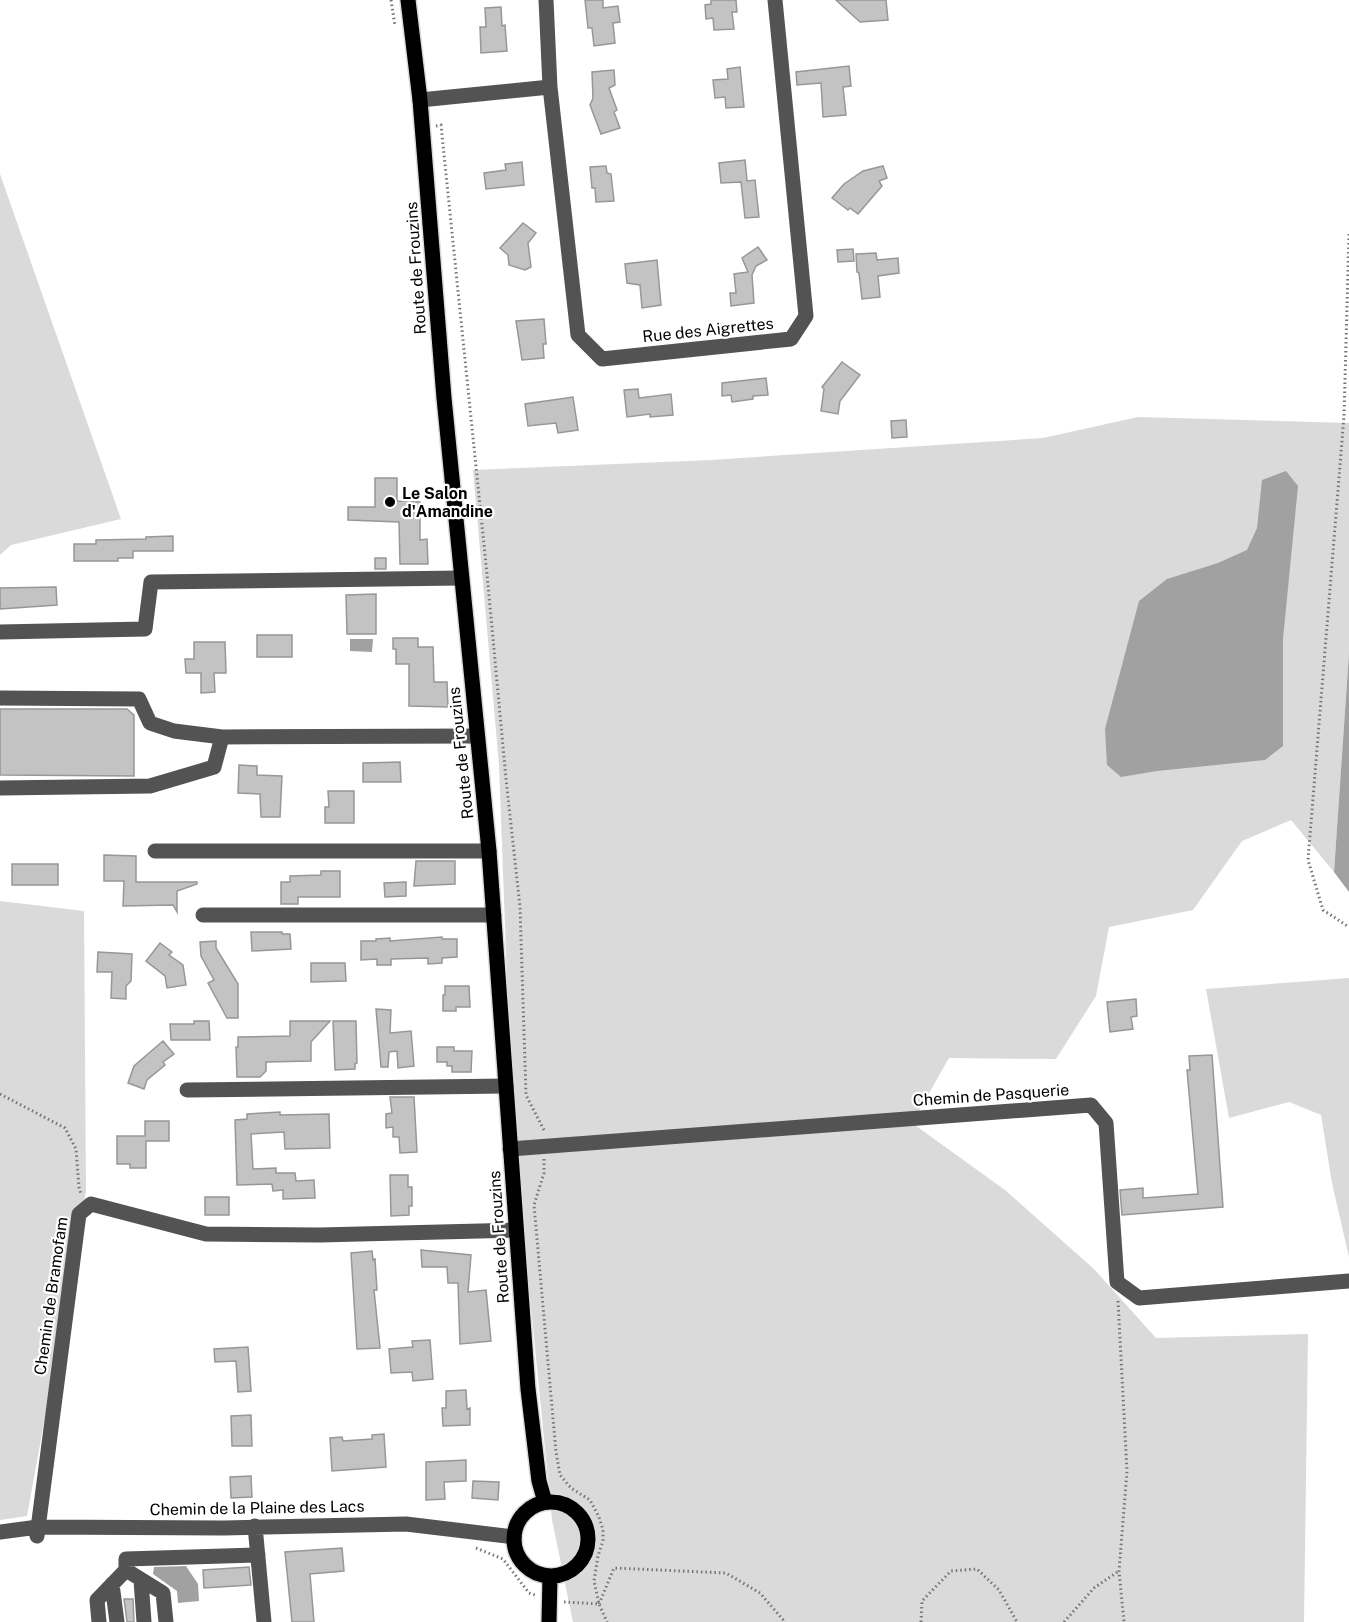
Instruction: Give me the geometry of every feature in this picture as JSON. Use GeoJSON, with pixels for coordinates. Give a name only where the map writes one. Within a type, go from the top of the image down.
{"type":"FeatureCollection","features":[{"type":"Feature","properties":{"kind":"main road","name":"Route de Frouzins"},"geometry":{"type":"LineString","coordinates":[[408,0],[423,127],[444,399],[489,851],[528,1389],[539,1481],[545,1502]]}},
{"type":"Feature","properties":{"kind":"main road"},"geometry":{"type":"LineString","coordinates":[[545,1502],[557,1502],[569,1506],[585,1524],[588,1536],[587,1548],[577,1564],[562,1574],[550,1576],[528,1568],[515,1549],[514,1537],[516,1525],[523,1514],[532,1506],[545,1502]]}},
{"type":"Feature","properties":{"kind":"main road"},"geometry":{"type":"LineString","coordinates":[[549,1622],[550,1576]]}},
{"type":"Feature","properties":{"kind":"street","name":"Rue des Aigrettes"},"geometry":{"type":"LineString","coordinates":[[546,0],[550,87],[578,334],[602,359],[790,339],[806,316],[775,0]]}},
{"type":"Feature","properties":{"kind":"street"},"geometry":{"type":"LineString","coordinates":[[420,100],[550,87]]}},
{"type":"Feature","properties":{"kind":"street"},"geometry":{"type":"LineString","coordinates":[[0,632],[145,629],[151,582],[461,578]]}},
{"type":"Feature","properties":{"kind":"street"},"geometry":{"type":"LineString","coordinates":[[0,698],[139,699],[150,723],[174,731],[222,737],[477,736]]}},
{"type":"Feature","properties":{"kind":"street"},"geometry":{"type":"LineString","coordinates":[[0,788],[150,786],[214,767],[222,737]]}},
{"type":"Feature","properties":{"kind":"street"},"geometry":{"type":"LineString","coordinates":[[155,850],[489,851]]}},
{"type":"Feature","properties":{"kind":"street"},"geometry":{"type":"LineString","coordinates":[[203,915],[494,915]]}},
{"type":"Feature","properties":{"kind":"street"},"geometry":{"type":"LineString","coordinates":[[187,1089],[506,1086]]}},
{"type":"Feature","properties":{"kind":"street","name":"Chemin de Pasquerie"},"geometry":{"type":"LineString","coordinates":[[510,1149],[1091,1105],[1106,1123],[1117,1282]]}},
{"type":"Feature","properties":{"kind":"street","name":"Chemin de Bramofam"},"geometry":{"type":"LineString","coordinates":[[38,1532],[79,1214],[92,1204],[206,1234],[320,1235],[516,1230]]}},
{"type":"Feature","properties":{"kind":"street"},"geometry":{"type":"LineString","coordinates":[[1117,1282],[1139,1298],[1349,1281]]}},
{"type":"Feature","properties":{"kind":"street","name":"Chemin de la Plaine des Lacs"},"geometry":{"type":"LineString","coordinates":[[0,1532],[406,1524],[514,1537]]}},
{"type":"Feature","properties":{"kind":"street"},"geometry":{"type":"LineString","coordinates":[[255,1526],[264,1622]]}},
{"type":"Feature","properties":{"kind":"street"},"geometry":{"type":"LineString","coordinates":[[99,1622],[97,1600],[126,1570],[126,1559],[258,1555]]}},
{"type":"Feature","properties":{"kind":"street"},"geometry":{"type":"LineString","coordinates":[[126,1570],[163,1593],[166,1622]]}},
{"type":"Feature","properties":{"kind":"street"},"geometry":{"type":"LineString","coordinates":[[141,1580],[144,1622]]}},
{"type":"Feature","properties":{"kind":"street"},"geometry":{"type":"LineString","coordinates":[[112,1584],[117,1622]]}},
{"type":"Feature","properties":{"kind":"path"},"geometry":{"type":"LineString","coordinates":[[391,0],[396,35]]}},
{"type":"Feature","properties":{"kind":"path"},"geometry":{"type":"LineString","coordinates":[[423,127],[441,125],[520,907],[526,1095],[545,1132],[545,1142]]}},
{"type":"Feature","properties":{"kind":"path"},"geometry":{"type":"LineString","coordinates":[[1349,234],[1344,416],[1308,860],[1323,910],[1349,927]]}},
{"type":"Feature","properties":{"kind":"path"},"geometry":{"type":"LineString","coordinates":[[0,1094],[65,1128],[76,1149],[79,1187],[87,1208]]}},
{"type":"Feature","properties":{"kind":"path"},"geometry":{"type":"LineString","coordinates":[[545,1152],[544,1173],[534,1204],[556,1452],[560,1475],[571,1488],[590,1500],[603,1530],[603,1541],[594,1581],[599,1604],[607,1622]]}},
{"type":"Feature","properties":{"kind":"path"},"geometry":{"type":"LineString","coordinates":[[1117,1282],[1127,1471],[1119,1571],[1124,1622]]}},
{"type":"Feature","properties":{"kind":"path"},"geometry":{"type":"LineString","coordinates":[[475,1548],[503,1559],[530,1593],[570,1603],[599,1604]]}},
{"type":"Feature","properties":{"kind":"path"},"geometry":{"type":"LineString","coordinates":[[599,1604],[614,1568],[726,1573],[760,1593],[785,1622]]}},
{"type":"Feature","properties":{"kind":"path"},"geometry":{"type":"LineString","coordinates":[[921,1622],[922,1601],[951,1570],[977,1569],[999,1590],[1017,1622]]}},
{"type":"Feature","properties":{"kind":"path"},"geometry":{"type":"LineString","coordinates":[[1064,1622],[1094,1588],[1119,1571]]}},
{"type":"Feature","properties":{"kind":"shaded area"},"geometry":{"type":"Polygon","coordinates":[[[0,174],[121,519],[11,545],[0,555],[0,174]]]}},
{"type":"Feature","properties":{"kind":"shaded area"},"geometry":{"type":"Polygon","coordinates":[[[1138,417],[1349,423],[1349,653],[1334,872],[1291,820],[1242,841],[1193,910],[1109,927],[1096,996],[1056,1059],[949,1058],[912,1123],[1005,1190],[1094,1269],[1156,1338],[1308,1334],[1304,1622],[573,1622],[552,1520],[512,1113],[499,765],[473,470],[711,460],[1043,438],[1138,417]]]}},
{"type":"Feature","properties":{"kind":"shaded area"},"geometry":{"type":"Polygon","coordinates":[[[1286,471],[1298,486],[1283,639],[1283,746],[1265,760],[1121,777],[1107,765],[1105,729],[1139,601],[1167,579],[1218,563],[1247,550],[1257,528],[1262,480],[1286,471]]]}},
{"type":"Feature","properties":{"kind":"shaded area"},"geometry":{"type":"Polygon","coordinates":[[[350,639],[373,639],[372,652],[350,651],[350,639]]]}},
{"type":"Feature","properties":{"kind":"shaded area"},"geometry":{"type":"Polygon","coordinates":[[[1349,653],[1349,892],[1334,872],[1349,653]]]}},
{"type":"Feature","properties":{"kind":"shaded area"},"geometry":{"type":"Polygon","coordinates":[[[0,901],[84,911],[86,1192],[27,1516],[0,1520],[0,901]]]}},
{"type":"Feature","properties":{"kind":"shaded area"},"geometry":{"type":"Polygon","coordinates":[[[1349,978],[1349,1257],[1332,1183],[1321,1115],[1289,1102],[1229,1118],[1206,989],[1349,978]]]}},
{"type":"Feature","properties":{"kind":"shaded area"},"geometry":{"type":"Polygon","coordinates":[[[186,1566],[198,1584],[199,1601],[178,1603],[177,1591],[153,1574],[154,1567],[186,1566]]]}},
{"type":"Feature","properties":{"kind":"building"},"geometry":{"type":"Polygon","coordinates":[[[585,0],[603,0],[603,8],[618,6],[620,22],[613,23],[615,43],[594,46],[592,28],[588,28],[585,0]]]}},
{"type":"Feature","properties":{"kind":"building"},"geometry":{"type":"Polygon","coordinates":[[[711,0],[736,0],[737,12],[732,12],[734,29],[714,30],[713,18],[706,19],[705,5],[711,4],[711,0]]]}},
{"type":"Feature","properties":{"kind":"building"},"geometry":{"type":"Polygon","coordinates":[[[836,0],[886,0],[888,20],[860,22],[836,0]]]}},
{"type":"Feature","properties":{"kind":"building"},"geometry":{"type":"Polygon","coordinates":[[[501,7],[507,51],[481,53],[480,27],[486,27],[485,8],[501,7]]]}},
{"type":"Feature","properties":{"kind":"building"},"geometry":{"type":"Polygon","coordinates":[[[849,66],[851,86],[843,87],[846,115],[823,117],[821,83],[797,85],[796,72],[849,66]]]}},
{"type":"Feature","properties":{"kind":"building"},"geometry":{"type":"Polygon","coordinates":[[[740,67],[744,107],[726,108],[725,97],[715,98],[713,80],[728,79],[727,69],[740,67]]]}},
{"type":"Feature","properties":{"kind":"building"},"geometry":{"type":"Polygon","coordinates":[[[614,70],[615,85],[609,88],[617,110],[614,112],[620,128],[601,134],[590,105],[593,98],[592,72],[614,70]]]}},
{"type":"Feature","properties":{"kind":"building"},"geometry":{"type":"Polygon","coordinates":[[[745,160],[747,181],[755,180],[759,217],[745,218],[741,182],[721,183],[719,163],[745,160]]]}},
{"type":"Feature","properties":{"kind":"building"},"geometry":{"type":"Polygon","coordinates":[[[522,162],[524,185],[486,189],[484,173],[506,170],[505,164],[522,162]]]}},
{"type":"Feature","properties":{"kind":"building"},"geometry":{"type":"Polygon","coordinates":[[[606,166],[607,173],[611,174],[614,201],[596,202],[590,167],[606,166]]]}},
{"type":"Feature","properties":{"kind":"building"},"geometry":{"type":"Polygon","coordinates":[[[883,166],[887,178],[879,181],[882,186],[858,214],[850,208],[848,210],[832,198],[844,184],[863,171],[883,166]]]}},
{"type":"Feature","properties":{"kind":"building"},"geometry":{"type":"Polygon","coordinates":[[[523,223],[536,233],[528,243],[531,267],[525,270],[509,265],[508,255],[500,248],[523,223]]]}},
{"type":"Feature","properties":{"kind":"building"},"geometry":{"type":"Polygon","coordinates":[[[758,247],[767,260],[756,266],[752,275],[754,303],[731,306],[730,293],[736,293],[734,274],[748,272],[742,258],[758,247]]]}},
{"type":"Feature","properties":{"kind":"building"},"geometry":{"type":"Polygon","coordinates":[[[853,249],[854,261],[838,262],[837,250],[853,249]]]}},
{"type":"Feature","properties":{"kind":"building"},"geometry":{"type":"Polygon","coordinates":[[[876,253],[877,260],[898,258],[899,273],[878,276],[880,297],[862,299],[856,254],[876,253]]]}},
{"type":"Feature","properties":{"kind":"building"},"geometry":{"type":"Polygon","coordinates":[[[657,260],[661,305],[642,308],[640,285],[627,283],[625,264],[657,260]]]}},
{"type":"Feature","properties":{"kind":"building"},"geometry":{"type":"Polygon","coordinates":[[[544,319],[546,344],[543,344],[544,358],[522,360],[516,321],[544,319]]]}},
{"type":"Feature","properties":{"kind":"building"},"geometry":{"type":"Polygon","coordinates":[[[842,362],[860,375],[840,401],[838,414],[821,411],[824,389],[822,387],[842,362]]]}},
{"type":"Feature","properties":{"kind":"building"},"geometry":{"type":"Polygon","coordinates":[[[766,378],[768,395],[753,396],[753,399],[732,402],[731,395],[722,396],[722,383],[766,378]]]}},
{"type":"Feature","properties":{"kind":"building"},"geometry":{"type":"Polygon","coordinates":[[[638,389],[639,398],[671,394],[673,415],[650,417],[650,414],[627,417],[624,390],[638,389]]]}},
{"type":"Feature","properties":{"kind":"building"},"geometry":{"type":"Polygon","coordinates":[[[573,397],[578,430],[558,433],[556,423],[528,426],[525,404],[573,397]]]}},
{"type":"Feature","properties":{"kind":"building"},"geometry":{"type":"Polygon","coordinates":[[[906,420],[907,437],[892,438],[891,421],[906,420]]]}},
{"type":"Feature","properties":{"kind":"building"},"geometry":{"type":"Polygon","coordinates":[[[375,478],[397,478],[397,501],[420,502],[420,540],[427,539],[428,564],[400,564],[399,522],[348,520],[348,507],[375,507],[375,478]]]}},
{"type":"Feature","properties":{"kind":"building"},"geometry":{"type":"Polygon","coordinates":[[[173,536],[173,551],[133,551],[133,558],[118,558],[118,561],[74,561],[74,544],[96,544],[96,540],[173,536]]]}},
{"type":"Feature","properties":{"kind":"building"},"geometry":{"type":"Polygon","coordinates":[[[375,558],[386,558],[386,569],[375,569],[375,558]]]}},
{"type":"Feature","properties":{"kind":"building"},"geometry":{"type":"Polygon","coordinates":[[[56,587],[57,605],[0,609],[0,588],[56,587]]]}},
{"type":"Feature","properties":{"kind":"building"},"geometry":{"type":"Polygon","coordinates":[[[376,594],[376,634],[347,634],[346,595],[376,594]]]}},
{"type":"Feature","properties":{"kind":"building"},"geometry":{"type":"Polygon","coordinates":[[[257,635],[292,635],[292,657],[257,657],[257,635]]]}},
{"type":"Feature","properties":{"kind":"building"},"geometry":{"type":"Polygon","coordinates":[[[393,638],[418,638],[418,647],[433,647],[434,682],[447,682],[448,707],[409,706],[409,664],[396,664],[393,638]]]}},
{"type":"Feature","properties":{"kind":"building"},"geometry":{"type":"Polygon","coordinates":[[[194,642],[225,642],[226,673],[214,673],[215,692],[201,693],[201,673],[186,673],[185,659],[194,659],[194,642]]]}},
{"type":"Feature","properties":{"kind":"building"},"geometry":{"type":"Polygon","coordinates":[[[0,709],[127,709],[134,715],[134,776],[0,775],[0,709]]]}},
{"type":"Feature","properties":{"kind":"building"},"geometry":{"type":"Polygon","coordinates":[[[400,762],[401,782],[363,782],[363,763],[400,762]]]}},
{"type":"Feature","properties":{"kind":"building"},"geometry":{"type":"Polygon","coordinates":[[[239,765],[257,766],[257,775],[282,776],[280,817],[261,817],[260,794],[238,793],[239,765]]]}},
{"type":"Feature","properties":{"kind":"building"},"geometry":{"type":"Polygon","coordinates":[[[328,791],[354,791],[354,823],[325,823],[325,807],[329,807],[328,791]]]}},
{"type":"Feature","properties":{"kind":"building"},"geometry":{"type":"Polygon","coordinates":[[[104,855],[136,856],[136,882],[197,882],[197,884],[177,891],[177,912],[173,905],[123,906],[124,881],[104,881],[104,855]]]}},
{"type":"Feature","properties":{"kind":"building"},"geometry":{"type":"Polygon","coordinates":[[[416,861],[455,861],[455,884],[414,886],[416,861]]]}},
{"type":"Feature","properties":{"kind":"building"},"geometry":{"type":"Polygon","coordinates":[[[12,864],[58,864],[58,885],[12,885],[12,864]]]}},
{"type":"Feature","properties":{"kind":"building"},"geometry":{"type":"Polygon","coordinates":[[[321,871],[340,871],[340,897],[298,897],[298,904],[281,904],[281,882],[290,882],[290,876],[321,875],[321,871]]]}},
{"type":"Feature","properties":{"kind":"building"},"geometry":{"type":"Polygon","coordinates":[[[406,882],[406,896],[385,897],[384,883],[406,882]]]}},
{"type":"Feature","properties":{"kind":"building"},"geometry":{"type":"Polygon","coordinates":[[[251,932],[290,934],[291,949],[252,951],[251,932]]]}},
{"type":"Feature","properties":{"kind":"building"},"geometry":{"type":"Polygon","coordinates":[[[442,937],[442,939],[457,939],[457,957],[442,958],[442,963],[428,964],[428,958],[391,959],[391,965],[377,965],[377,959],[361,960],[361,941],[442,937]]]}},
{"type":"Feature","properties":{"kind":"building"},"geometry":{"type":"Polygon","coordinates":[[[216,941],[216,948],[238,984],[238,1018],[227,1018],[208,983],[214,980],[201,956],[200,942],[216,941]]]}},
{"type":"Feature","properties":{"kind":"building"},"geometry":{"type":"Polygon","coordinates":[[[160,943],[172,952],[169,955],[183,965],[186,985],[167,988],[165,976],[146,961],[160,943]]]}},
{"type":"Feature","properties":{"kind":"building"},"geometry":{"type":"Polygon","coordinates":[[[98,952],[132,954],[131,981],[126,986],[126,999],[111,998],[112,972],[97,972],[98,952]]]}},
{"type":"Feature","properties":{"kind":"building"},"geometry":{"type":"Polygon","coordinates":[[[311,963],[345,963],[346,981],[311,982],[311,963]]]}},
{"type":"Feature","properties":{"kind":"building"},"geometry":{"type":"Polygon","coordinates":[[[445,986],[469,986],[470,1007],[456,1007],[456,1011],[443,1011],[445,986]]]}},
{"type":"Feature","properties":{"kind":"building"},"geometry":{"type":"Polygon","coordinates":[[[1136,999],[1137,1016],[1131,1017],[1133,1029],[1110,1032],[1107,1002],[1136,999]]]}},
{"type":"Feature","properties":{"kind":"building"},"geometry":{"type":"Polygon","coordinates":[[[376,1009],[391,1010],[390,1033],[411,1031],[414,1066],[398,1068],[397,1051],[389,1052],[388,1067],[381,1067],[376,1009]]]}},
{"type":"Feature","properties":{"kind":"building"},"geometry":{"type":"Polygon","coordinates":[[[194,1021],[209,1021],[210,1040],[171,1040],[170,1024],[194,1024],[194,1021]]]}},
{"type":"Feature","properties":{"kind":"building"},"geometry":{"type":"Polygon","coordinates":[[[290,1021],[330,1021],[311,1042],[311,1061],[266,1062],[266,1071],[260,1077],[237,1077],[238,1037],[290,1036],[290,1021]]]}},
{"type":"Feature","properties":{"kind":"building"},"geometry":{"type":"Polygon","coordinates":[[[333,1021],[356,1021],[357,1063],[355,1069],[335,1070],[333,1021]]]}},
{"type":"Feature","properties":{"kind":"building"},"geometry":{"type":"Polygon","coordinates":[[[163,1041],[174,1054],[163,1062],[165,1065],[147,1080],[144,1089],[128,1083],[134,1066],[163,1041]]]}},
{"type":"Feature","properties":{"kind":"building"},"geometry":{"type":"Polygon","coordinates":[[[437,1047],[454,1047],[454,1051],[472,1051],[471,1072],[452,1072],[452,1066],[447,1066],[447,1062],[437,1062],[437,1047]]]}},
{"type":"Feature","properties":{"kind":"building"},"geometry":{"type":"Polygon","coordinates":[[[1212,1055],[1223,1207],[1122,1215],[1120,1190],[1143,1188],[1143,1198],[1198,1194],[1187,1070],[1190,1070],[1189,1056],[1212,1055]]]}},
{"type":"Feature","properties":{"kind":"building"},"geometry":{"type":"Polygon","coordinates":[[[390,1097],[414,1097],[417,1152],[400,1153],[399,1137],[393,1137],[393,1127],[386,1128],[386,1114],[392,1113],[390,1097]]]}},
{"type":"Feature","properties":{"kind":"building"},"geometry":{"type":"Polygon","coordinates":[[[280,1112],[280,1115],[329,1114],[330,1148],[285,1149],[284,1132],[251,1134],[253,1169],[276,1168],[276,1173],[295,1173],[296,1181],[314,1180],[315,1198],[283,1199],[283,1190],[273,1191],[272,1184],[237,1185],[235,1120],[247,1119],[247,1114],[280,1112]]]}},
{"type":"Feature","properties":{"kind":"building"},"geometry":{"type":"Polygon","coordinates":[[[145,1121],[169,1121],[169,1141],[146,1141],[146,1168],[130,1168],[130,1164],[117,1164],[117,1136],[145,1136],[145,1121]]]}},
{"type":"Feature","properties":{"kind":"building"},"geometry":{"type":"Polygon","coordinates":[[[390,1175],[408,1175],[408,1187],[412,1187],[412,1206],[409,1206],[409,1215],[391,1216],[390,1175]]]}},
{"type":"Feature","properties":{"kind":"building"},"geometry":{"type":"Polygon","coordinates":[[[205,1197],[229,1197],[229,1215],[205,1215],[205,1197]]]}},
{"type":"Feature","properties":{"kind":"building"},"geometry":{"type":"Polygon","coordinates":[[[421,1250],[471,1255],[468,1292],[486,1290],[491,1341],[460,1344],[458,1283],[448,1283],[447,1267],[422,1267],[421,1250]]]}},
{"type":"Feature","properties":{"kind":"building"},"geometry":{"type":"Polygon","coordinates":[[[372,1251],[373,1260],[375,1259],[377,1290],[374,1290],[380,1348],[357,1349],[351,1253],[372,1251]]]}},
{"type":"Feature","properties":{"kind":"building"},"geometry":{"type":"Polygon","coordinates":[[[430,1340],[433,1379],[413,1381],[412,1372],[391,1373],[389,1349],[413,1347],[412,1341],[430,1340]]]}},
{"type":"Feature","properties":{"kind":"building"},"geometry":{"type":"Polygon","coordinates":[[[248,1347],[251,1391],[238,1392],[236,1361],[215,1362],[214,1349],[248,1347]]]}},
{"type":"Feature","properties":{"kind":"building"},"geometry":{"type":"Polygon","coordinates":[[[466,1390],[467,1409],[470,1408],[470,1425],[443,1426],[442,1408],[446,1408],[446,1391],[466,1390]]]}},
{"type":"Feature","properties":{"kind":"building"},"geometry":{"type":"Polygon","coordinates":[[[251,1415],[252,1446],[232,1446],[231,1416],[251,1415]]]}},
{"type":"Feature","properties":{"kind":"building"},"geometry":{"type":"Polygon","coordinates":[[[384,1434],[386,1467],[332,1471],[330,1438],[342,1437],[343,1441],[372,1439],[372,1435],[384,1434]]]}},
{"type":"Feature","properties":{"kind":"building"},"geometry":{"type":"Polygon","coordinates":[[[466,1460],[466,1481],[444,1482],[445,1499],[426,1500],[426,1462],[466,1460]]]}},
{"type":"Feature","properties":{"kind":"building"},"geometry":{"type":"Polygon","coordinates":[[[251,1476],[252,1497],[231,1498],[230,1477],[251,1476]]]}},
{"type":"Feature","properties":{"kind":"building"},"geometry":{"type":"Polygon","coordinates":[[[473,1481],[499,1482],[498,1500],[472,1498],[473,1481]]]}},
{"type":"Feature","properties":{"kind":"building"},"geometry":{"type":"Polygon","coordinates":[[[342,1548],[344,1571],[310,1574],[314,1622],[292,1622],[285,1552],[342,1548]]]}},
{"type":"Feature","properties":{"kind":"building"},"geometry":{"type":"Polygon","coordinates":[[[249,1567],[251,1585],[204,1588],[203,1570],[249,1567]]]}},
{"type":"Feature","properties":{"kind":"building"},"geometry":{"type":"Polygon","coordinates":[[[124,1599],[133,1599],[134,1622],[127,1622],[124,1599]]]}},
{"type":"Feature","properties":{"kind":"place","name":"Le Salon d'Amandine"},"geometry":{"type":"Point","coordinates":[390,502]}}]}
